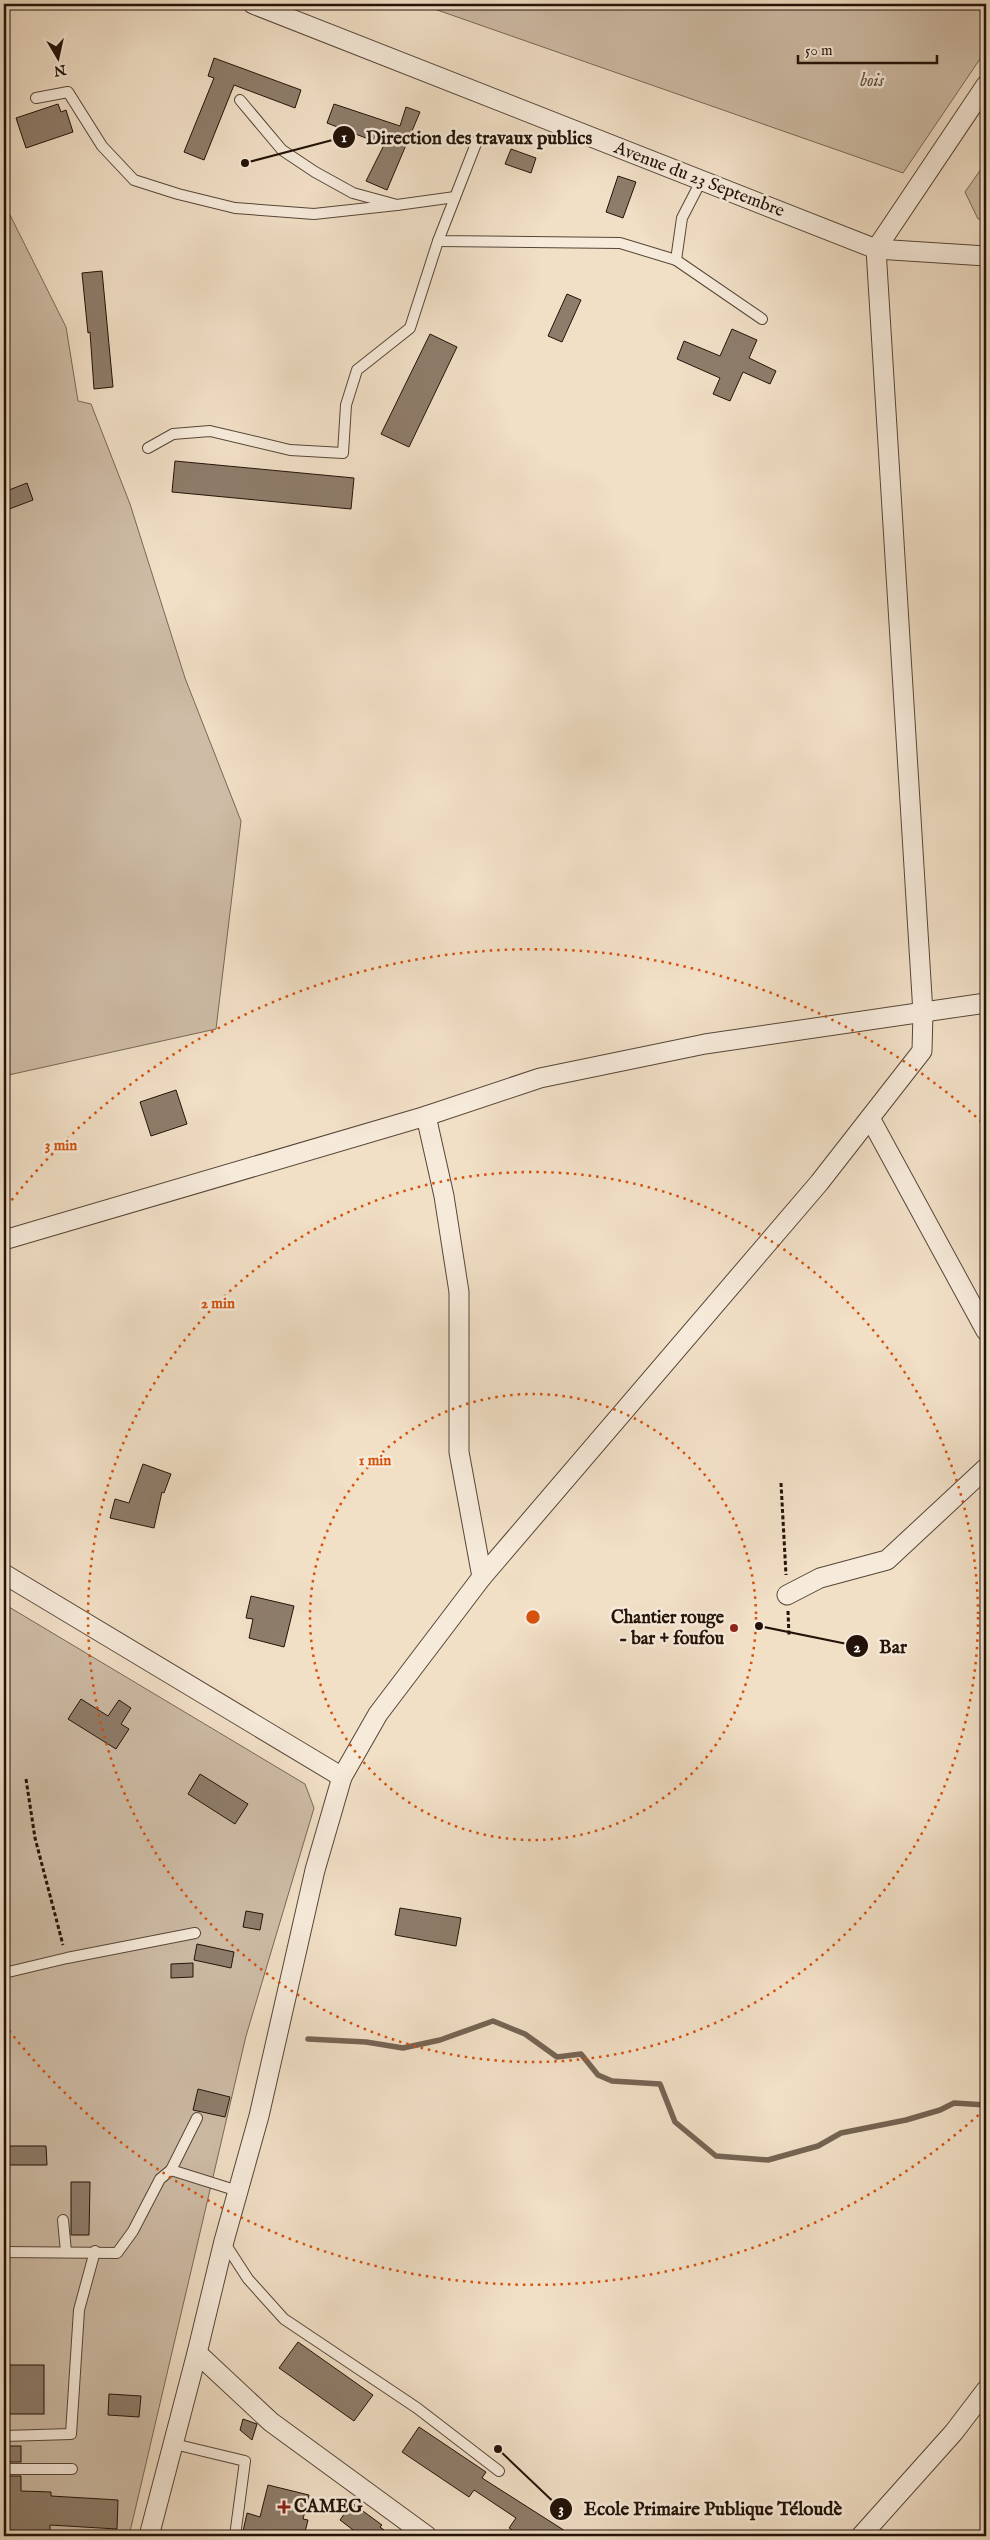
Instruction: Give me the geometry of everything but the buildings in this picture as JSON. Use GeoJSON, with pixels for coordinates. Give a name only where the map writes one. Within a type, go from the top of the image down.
{"type":"FeatureCollection","features":[{"type":"Feature","properties":{"kind":"street","name":"Avenue du 23 Septembre"},"geometry":{"type":"LineString","coordinates":[[253,4],[876,248],[986,256]]}},
{"type":"Feature","properties":{"kind":"street"},"geometry":{"type":"LineString","coordinates":[[149,2536],[198,2353],[224,2242],[259,2116],[315,1870],[342,1777],[378,1714],[482,1577],[819,1183],[922,1051],[922,1013],[876,248],[986,85]]}},
{"type":"Feature","properties":{"kind":"street"},"geometry":{"type":"LineString","coordinates":[[4,1240],[426,1116],[540,1078],[705,1044],[986,1003]]}},
{"type":"Feature","properties":{"kind":"street"},"geometry":{"type":"LineString","coordinates":[[426,1116],[444,1196],[459,1292],[459,1452],[482,1577]]}},
{"type":"Feature","properties":{"kind":"street"},"geometry":{"type":"LineString","coordinates":[[870,1118],[980,1303],[986,1331]]}},
{"type":"Feature","properties":{"kind":"street"},"geometry":{"type":"LineString","coordinates":[[787,1595],[820,1578],[887,1560],[986,1468]]}},
{"type":"Feature","properties":{"kind":"street"},"geometry":{"type":"LineString","coordinates":[[4,1574],[342,1777]]}},
{"type":"Feature","properties":{"kind":"street"},"geometry":{"type":"LineString","coordinates":[[198,2353],[271,2422],[427,2536]]}},
{"type":"Feature","properties":{"kind":"street"},"geometry":{"type":"LineString","coordinates":[[861,2536],[954,2432],[986,2390]]}},
{"type":"Feature","properties":{"kind":"lane"},"geometry":{"type":"LineString","coordinates":[[36,98],[68,92],[102,146],[134,180],[178,194],[235,208],[314,214],[455,198]]}},
{"type":"Feature","properties":{"kind":"lane"},"geometry":{"type":"LineString","coordinates":[[240,100],[282,150],[315,172],[353,193],[398,205]]}},
{"type":"Feature","properties":{"kind":"lane"},"geometry":{"type":"LineString","coordinates":[[148,448],[173,434],[210,431],[290,450],[343,453],[346,405],[357,370],[410,328],[438,241],[477,141]]}},
{"type":"Feature","properties":{"kind":"lane"},"geometry":{"type":"LineString","coordinates":[[676,260],[682,218],[701,181]]}},
{"type":"Feature","properties":{"kind":"lane"},"geometry":{"type":"LineString","coordinates":[[438,241],[620,243],[676,260],[762,319]]}},
{"type":"Feature","properties":{"kind":"lane"},"geometry":{"type":"LineString","coordinates":[[4,1973],[67,1958],[195,1933]]}},
{"type":"Feature","properties":{"kind":"lane"},"geometry":{"type":"LineString","coordinates":[[4,2252],[95,2251],[117,2253],[133,2230],[160,2179],[171,2170],[197,2118]]}},
{"type":"Feature","properties":{"kind":"lane"},"geometry":{"type":"LineString","coordinates":[[171,2170],[238,2191]]}},
{"type":"Feature","properties":{"kind":"lane"},"geometry":{"type":"LineString","coordinates":[[63,2220],[66,2252]]}},
{"type":"Feature","properties":{"kind":"lane"},"geometry":{"type":"LineString","coordinates":[[224,2242],[248,2279],[284,2318],[418,2408],[499,2471]]}},
{"type":"Feature","properties":{"kind":"lane"},"geometry":{"type":"LineString","coordinates":[[4,2436],[70,2434],[79,2310],[95,2251]]}},
{"type":"Feature","properties":{"kind":"lane"},"geometry":{"type":"LineString","coordinates":[[174,2444],[245,2461],[235,2536]]}},
{"type":"Feature","properties":{"kind":"lane"},"geometry":{"type":"LineString","coordinates":[[4,2469],[72,2469]]}},
{"type":"Feature","properties":{"kind":"path"},"geometry":{"type":"LineString","coordinates":[[782,1483],[788,1636]]}},
{"type":"Feature","properties":{"kind":"path"},"geometry":{"type":"LineString","coordinates":[[26,1779],[35,1838],[51,1904],[67,1958]]}},
{"type":"Feature","properties":{"kind":"green space","name":"bois"},"geometry":{"type":"Polygon","coordinates":[[[420,4],[986,4],[986,50],[903,173],[420,4]]]}},
{"type":"Feature","properties":{"kind":"green space"},"geometry":{"type":"Polygon","coordinates":[[[986,162],[986,219],[978,219],[965,192],[986,162]]]}},
{"type":"Feature","properties":{"kind":"green space"},"geometry":{"type":"Polygon","coordinates":[[[4,203],[66,327],[78,401],[91,404],[130,504],[185,678],[241,821],[216,1029],[4,1076],[4,203]]]}},
{"type":"Feature","properties":{"kind":"green space"},"geometry":{"type":"Polygon","coordinates":[[[4,1604],[305,1784],[314,1808],[246,2036],[129,2536],[4,2536],[4,1604]]]}},
{"type":"Feature","properties":{"kind":"waterway"},"geometry":{"type":"LineString","coordinates":[[308,2039],[366,2042],[403,2048],[440,2040],[493,2021],[525,2034],[557,2057],[581,2054],[598,2075],[612,2081],[660,2084],[675,2122],[716,2156],[768,2160],[818,2146],[841,2133],[906,2120],[940,2110],[954,2103],[986,2105]]}},
{"type":"Feature","properties":{"kind":"place","name":"Direction des travaux publics"},"geometry":{"type":"Point","coordinates":[245,163]}},
{"type":"Feature","properties":{"kind":"place","name":"Bar"},"geometry":{"type":"Point","coordinates":[759,1626]}},
{"type":"Feature","properties":{"kind":"place","name":"Chantier rouge - bar + foufou"},"geometry":{"type":"Point","coordinates":[734,1628]}},
{"type":"Feature","properties":{"kind":"place","name":"Ecole Primaire Publique Téloudè"},"geometry":{"type":"Point","coordinates":[498,2449]}},
{"type":"Feature","properties":{"kind":"place","name":"CAMEG"},"geometry":{"type":"Point","coordinates":[284,2507]}}]}
